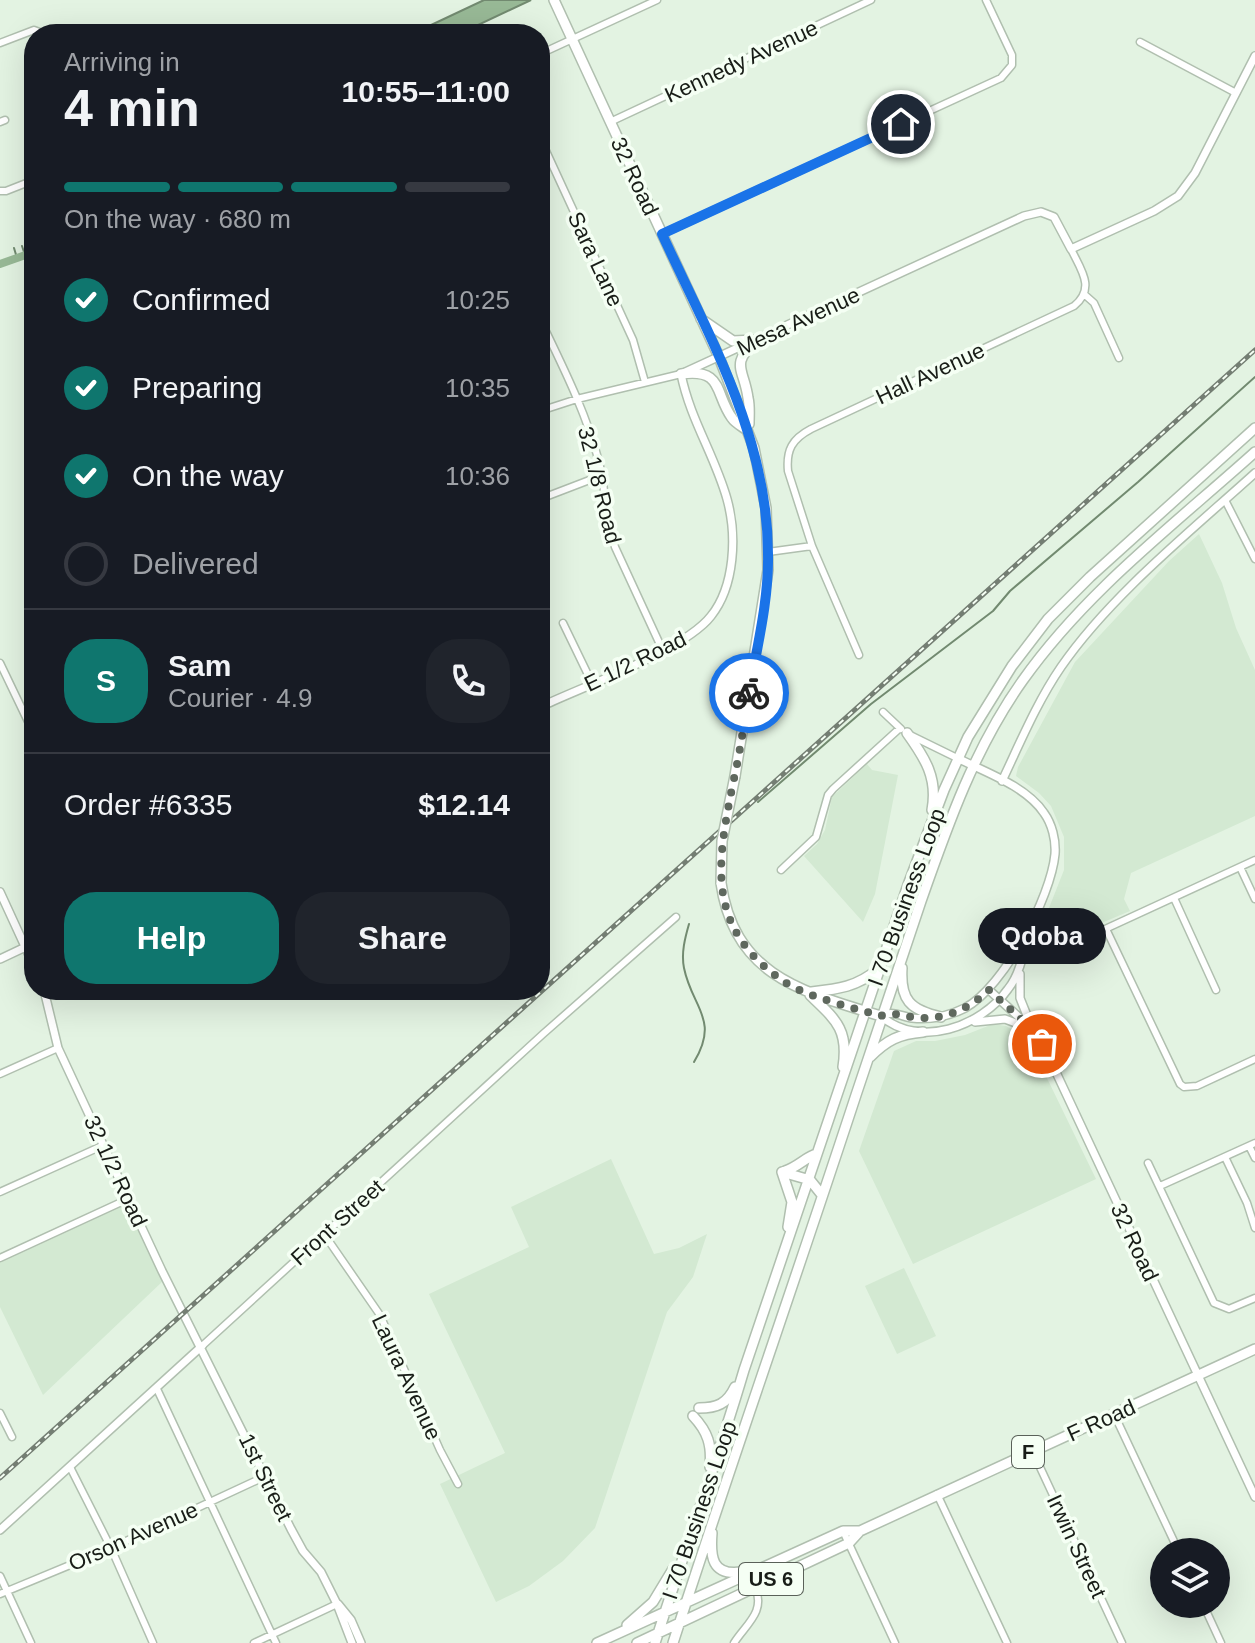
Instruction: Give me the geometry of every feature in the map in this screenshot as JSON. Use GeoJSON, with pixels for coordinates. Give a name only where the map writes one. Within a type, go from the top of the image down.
{"type":"FeatureCollection","features":[{"type":"Feature","properties":{"kind":"main road","name":"32 Road"},"geometry":{"type":"LineString","coordinates":[[554,0],[719,357],[750,432],[763,485],[768,552],[764,608],[722,841],[721,883],[727,913],[747,948],[784,983],[881,1016]]}},
{"type":"Feature","properties":{"kind":"main road"},"geometry":{"type":"LineString","coordinates":[[701,319],[733,341],[757,340]]}},
{"type":"Feature","properties":{"kind":"main road"},"geometry":{"type":"LineString","coordinates":[[750,432],[748,395],[739,364],[743,353],[757,340]]}},
{"type":"Feature","properties":{"kind":"main road"},"geometry":{"type":"LineString","coordinates":[[681,374],[696,372],[709,376],[720,389],[732,418],[750,432]]}},
{"type":"Feature","properties":{"kind":"main road","name":"I 70 Business Loop"},"geometry":{"type":"LineString","coordinates":[[657,1638],[865,1011],[927,832],[957,758],[996,691],[1048,619],[1255,428]]}},
{"type":"Feature","properties":{"kind":"main road","name":"I 70 Business Loop"},"geometry":{"type":"LineString","coordinates":[[673,1643],[881,1016],[939,849],[972,766],[1022,680],[1067,624],[1110,580],[1255,452]]}},
{"type":"Feature","properties":{"kind":"main road"},"geometry":{"type":"LineString","coordinates":[[903,731],[926,761],[933,777],[933,804],[927,832]]}},
{"type":"Feature","properties":{"kind":"main road"},"geometry":{"type":"LineString","coordinates":[[906,945],[901,979],[905,996],[918,1010],[941,1017]]}},
{"type":"Feature","properties":{"kind":"main road"},"geometry":{"type":"LineString","coordinates":[[808,992],[850,987],[881,966]]}},
{"type":"Feature","properties":{"kind":"main road"},"geometry":{"type":"LineString","coordinates":[[808,992],[836,1020],[842,1033],[845,1047],[839,1091]]}},
{"type":"Feature","properties":{"kind":"main road"},"geometry":{"type":"LineString","coordinates":[[868,1060],[891,1039],[923,1032]]}},
{"type":"Feature","properties":{"kind":"main road"},"geometry":{"type":"LineString","coordinates":[[782,1172],[799,1166],[811,1155],[817,1154]]}},
{"type":"Feature","properties":{"kind":"main road"},"geometry":{"type":"LineString","coordinates":[[782,1172],[810,1180],[822,1195]]}},
{"type":"Feature","properties":{"kind":"main road"},"geometry":{"type":"LineString","coordinates":[[778,1275],[792,1209],[782,1172]]}},
{"type":"Feature","properties":{"kind":"main road","name":"F Road"},"geometry":{"type":"LineString","coordinates":[[637,1643],[657,1638],[679,1623],[849,1543],[860,1531],[937,1494],[1255,1349]]}},
{"type":"Feature","properties":{"kind":"main road"},"geometry":{"type":"LineString","coordinates":[[707,1488],[710,1443],[696,1412],[723,1404],[744,1370]]}},
{"type":"Feature","properties":{"kind":"main road"},"geometry":{"type":"LineString","coordinates":[[718,1506],[711,1543],[715,1563],[728,1574],[752,1571]]}},
{"type":"Feature","properties":{"kind":"main road","name":"F Road"},"geometry":{"type":"LineString","coordinates":[[597,1643],[843,1531],[860,1531]]}},
{"type":"Feature","properties":{"kind":"main road","name":"US 6"},"geometry":{"type":"LineString","coordinates":[[609,1637],[653,1602],[682,1556]]}},
{"type":"Feature","properties":{"kind":"street"},"geometry":{"type":"LineString","coordinates":[[550,50],[657,0]]}},
{"type":"Feature","properties":{"kind":"street","name":"Kennedy Avenue"},"geometry":{"type":"LineString","coordinates":[[610,123],[871,0]]}},
{"type":"Feature","properties":{"kind":"street"},"geometry":{"type":"LineString","coordinates":[[662,234],[1001,78],[1012,65],[1012,55],[986,0]]}},
{"type":"Feature","properties":{"kind":"street"},"geometry":{"type":"LineString","coordinates":[[0,43],[24,32]]}},
{"type":"Feature","properties":{"kind":"street"},"geometry":{"type":"LineString","coordinates":[[1140,42],[1236,93]]}},
{"type":"Feature","properties":{"kind":"street"},"geometry":{"type":"LineString","coordinates":[[1119,358],[1094,303],[1085,295],[1085,280],[1071,249],[1154,211],[1178,196],[1195,173],[1255,56]]}},
{"type":"Feature","properties":{"kind":"street","name":"Sara Lane"},"geometry":{"type":"LineString","coordinates":[[550,160],[633,340],[645,382]]}},
{"type":"Feature","properties":{"kind":"street"},"geometry":{"type":"LineString","coordinates":[[0,191],[24,184]]}},
{"type":"Feature","properties":{"kind":"street","name":"Mesa Avenue"},"geometry":{"type":"LineString","coordinates":[[550,408],[681,374],[1024,216],[1048,213],[1058,221],[1071,249]]}},
{"type":"Feature","properties":{"kind":"street","name":"Hall Avenue"},"geometry":{"type":"LineString","coordinates":[[812,546],[788,471],[787,458],[796,437],[1074,306],[1085,295]]}},
{"type":"Feature","properties":{"kind":"street","name":"32 1/8 Road"},"geometry":{"type":"LineString","coordinates":[[550,341],[577,399],[599,464],[609,531],[663,651]]}},
{"type":"Feature","properties":{"kind":"street","name":"E 1/2 Road"},"geometry":{"type":"LineString","coordinates":[[550,702],[691,635],[710,618],[724,592],[731,564],[727,501],[689,409],[681,374]]}},
{"type":"Feature","properties":{"kind":"street"},"geometry":{"type":"LineString","coordinates":[[1002,781],[1049,687],[1084,636],[1154,565],[1255,473]]}},
{"type":"Feature","properties":{"kind":"street"},"geometry":{"type":"LineString","coordinates":[[550,495],[600,476]]}},
{"type":"Feature","properties":{"kind":"street"},"geometry":{"type":"LineString","coordinates":[[1225,500],[1255,559]]}},
{"type":"Feature","properties":{"kind":"street"},"geometry":{"type":"LineString","coordinates":[[768,552],[812,546],[859,655]]}},
{"type":"Feature","properties":{"kind":"street"},"geometry":{"type":"LineString","coordinates":[[563,623],[592,683]]}},
{"type":"Feature","properties":{"kind":"street"},"geometry":{"type":"LineString","coordinates":[[0,663],[24,713]]}},
{"type":"Feature","properties":{"kind":"street","name":"32 Road"},"geometry":{"type":"LineString","coordinates":[[883,712],[903,731],[1002,781],[1037,805],[1053,832],[1055,854],[1052,871],[1030,926],[989,990],[967,1007],[941,1017],[915,1018],[888,1013],[881,1016],[894,1026],[923,1032],[944,1031],[983,1013],[1000,999],[1014,979],[1030,926]]}},
{"type":"Feature","properties":{"kind":"street"},"geometry":{"type":"LineString","coordinates":[[781,870],[816,837],[828,795],[833,789],[903,731]]}},
{"type":"Feature","properties":{"kind":"street"},"geometry":{"type":"LineString","coordinates":[[1030,926],[1069,938],[1090,936],[1255,860]]}},
{"type":"Feature","properties":{"kind":"street"},"geometry":{"type":"LineString","coordinates":[[1240,867],[1255,899]]}},
{"type":"Feature","properties":{"kind":"street"},"geometry":{"type":"LineString","coordinates":[[0,892],[24,945]]}},
{"type":"Feature","properties":{"kind":"street"},"geometry":{"type":"LineString","coordinates":[[1174,898],[1216,990]]}},
{"type":"Feature","properties":{"kind":"street","name":"Front Street"},"geometry":{"type":"LineString","coordinates":[[0,1530],[543,1034],[676,917]]}},
{"type":"Feature","properties":{"kind":"street"},"geometry":{"type":"LineString","coordinates":[[1106,929],[1176,1079],[1184,1087],[1197,1086],[1255,1059]]}},
{"type":"Feature","properties":{"kind":"street"},"geometry":{"type":"LineString","coordinates":[[0,959],[24,947]]}},
{"type":"Feature","properties":{"kind":"street"},"geometry":{"type":"LineString","coordinates":[[1022,960],[1020,998],[1032,1029]]}},
{"type":"Feature","properties":{"kind":"street","name":"32 Road"},"geometry":{"type":"LineString","coordinates":[[989,990],[1032,1029],[1047,1053],[1255,1497]]}},
{"type":"Feature","properties":{"kind":"street","name":"32 1/2 Road"},"geometry":{"type":"LineString","coordinates":[[46,1000],[58,1048],[128,1199],[202,1346]]}},
{"type":"Feature","properties":{"kind":"street"},"geometry":{"type":"LineString","coordinates":[[965,1023],[1005,1019],[1032,1029]]}},
{"type":"Feature","properties":{"kind":"street"},"geometry":{"type":"LineString","coordinates":[[0,1074],[58,1048]]}},
{"type":"Feature","properties":{"kind":"street"},"geometry":{"type":"LineString","coordinates":[[1160,1186],[1252,1144],[1255,1158]]}},
{"type":"Feature","properties":{"kind":"street"},"geometry":{"type":"LineString","coordinates":[[0,1192],[104,1145]]}},
{"type":"Feature","properties":{"kind":"street"},"geometry":{"type":"LineString","coordinates":[[1225,1157],[1255,1228]]}},
{"type":"Feature","properties":{"kind":"street"},"geometry":{"type":"LineString","coordinates":[[1148,1163],[1214,1303],[1229,1309],[1255,1298]]}},
{"type":"Feature","properties":{"kind":"street"},"geometry":{"type":"LineString","coordinates":[[0,1258],[128,1199]]}},
{"type":"Feature","properties":{"kind":"street","name":"Laura Avenue"},"geometry":{"type":"LineString","coordinates":[[324,1234],[380,1315],[458,1484]]}},
{"type":"Feature","properties":{"kind":"street","name":"1st Street"},"geometry":{"type":"LineString","coordinates":[[202,1346],[303,1551],[321,1572],[352,1643]]}},
{"type":"Feature","properties":{"kind":"street"},"geometry":{"type":"LineString","coordinates":[[157,1389],[276,1643]]}},
{"type":"Feature","properties":{"kind":"street"},"geometry":{"type":"LineString","coordinates":[[0,1413],[12,1437]]}},
{"type":"Feature","properties":{"kind":"street"},"geometry":{"type":"LineString","coordinates":[[1114,1414],[1172,1538]]}},
{"type":"Feature","properties":{"kind":"street","name":"Irwin Street"},"geometry":{"type":"LineString","coordinates":[[1032,1450],[1122,1643]]}},
{"type":"Feature","properties":{"kind":"street"},"geometry":{"type":"LineString","coordinates":[[70,1467],[111,1548],[153,1643]]}},
{"type":"Feature","properties":{"kind":"street","name":"Orson Avenue"},"geometry":{"type":"LineString","coordinates":[[4,1592],[111,1548],[266,1476]]}},
{"type":"Feature","properties":{"kind":"street"},"geometry":{"type":"LineString","coordinates":[[937,1494],[1007,1643]]}},
{"type":"Feature","properties":{"kind":"street"},"geometry":{"type":"LineString","coordinates":[[843,1531],[895,1643]]}},
{"type":"Feature","properties":{"kind":"street"},"geometry":{"type":"LineString","coordinates":[[0,1576],[4,1592],[31,1643]]}},
{"type":"Feature","properties":{"kind":"street"},"geometry":{"type":"LineString","coordinates":[[734,1643],[757,1612],[759,1599],[755,1587]]}},
{"type":"Feature","properties":{"kind":"street"},"geometry":{"type":"LineString","coordinates":[[254,1643],[337,1604]]}},
{"type":"Feature","properties":{"kind":"street","name":"1st Street"},"geometry":{"type":"LineString","coordinates":[[337,1604],[351,1620],[361,1643]]}},
{"type":"Feature","properties":{"kind":"street"},"geometry":{"type":"LineString","coordinates":[[1209,1618],[1221,1643]]}},
{"type":"Feature","properties":{"kind":"shaded area"},"geometry":{"type":"Polygon","coordinates":[[[484,0],[531,0],[480,24],[433,24],[484,0]]]}},
{"type":"Feature","properties":{"kind":"shaded area"},"geometry":{"type":"Polygon","coordinates":[[[1199,534],[1222,583],[1236,628],[1255,670],[1255,816],[1131,873],[1124,899],[1130,911],[1092,927],[1059,925],[1045,918],[1064,870],[1064,837],[1051,806],[1016,776],[1018,767],[1075,662],[1169,561],[1199,534]]]}},
{"type":"Feature","properties":{"kind":"shaded area"},"geometry":{"type":"Polygon","coordinates":[[[867,764],[872,770],[898,775],[875,894],[863,922],[804,856],[817,844],[825,830],[832,797],[867,764]]]}},
{"type":"Feature","properties":{"kind":"shaded area"},"geometry":{"type":"Polygon","coordinates":[[[993,1024],[1006,1026],[1028,1039],[1096,1179],[913,1264],[859,1151],[894,1051],[916,1041],[965,1035],[993,1024]]]}},
{"type":"Feature","properties":{"kind":"shaded area"},"geometry":{"type":"Polygon","coordinates":[[[611,1159],[654,1254],[679,1248],[707,1234],[693,1277],[667,1312],[595,1528],[563,1561],[529,1586],[496,1602],[440,1484],[505,1453],[429,1294],[529,1247],[511,1207],[611,1159]]]}},
{"type":"Feature","properties":{"kind":"shaded area"},"geometry":{"type":"Polygon","coordinates":[[[127,1203],[163,1281],[43,1395],[0,1307],[0,1262],[127,1203]]]}},
{"type":"Feature","properties":{"kind":"shaded area"},"geometry":{"type":"Polygon","coordinates":[[[904,1268],[936,1336],[897,1354],[865,1286],[904,1268]]]}},
{"type":"Feature","properties":{"kind":"waterway"},"geometry":{"type":"LineString","coordinates":[[22,246],[24,252]]}},
{"type":"Feature","properties":{"kind":"waterway"},"geometry":{"type":"LineString","coordinates":[[14,248],[17,258]]}},
{"type":"Feature","properties":{"kind":"waterway"},"geometry":{"type":"LineString","coordinates":[[0,264],[24,256]]}},
{"type":"Feature","properties":{"kind":"waterway"},"geometry":{"type":"LineString","coordinates":[[758,802],[871,704],[993,611],[1010,591],[1255,377]]}},
{"type":"Feature","properties":{"kind":"waterway"},"geometry":{"type":"LineString","coordinates":[[689,924],[683,951],[684,968],[702,1014],[705,1035],[694,1062]]}},
{"type":"Feature","properties":{"kind":"railway"},"geometry":{"type":"LineString","coordinates":[[550,984],[1255,350]]}},
{"type":"Feature","properties":{"kind":"railway"},"geometry":{"type":"LineString","coordinates":[[0,1478],[532,1000]]}},
{"type":"Feature","properties":{"kind":"way so far"},"geometry":{"type":"LineString","coordinates":[[749,693],[720,855],[727,913],[747,948],[784,983],[881,1016],[895,1013],[915,1018],[941,1017],[967,1007],[989,990],[1032,1029],[1042,1044]]}},
{"type":"Feature","properties":{"kind":"place","name":"Qdoba"},"geometry":{"type":"Point","coordinates":[1042,1044]}},
{"type":"Feature","properties":{"kind":"route"},"geometry":{"type":"LineString","coordinates":[[749,693],[768,570],[763,485],[750,432],[662,234],[901,124]]}}]}
